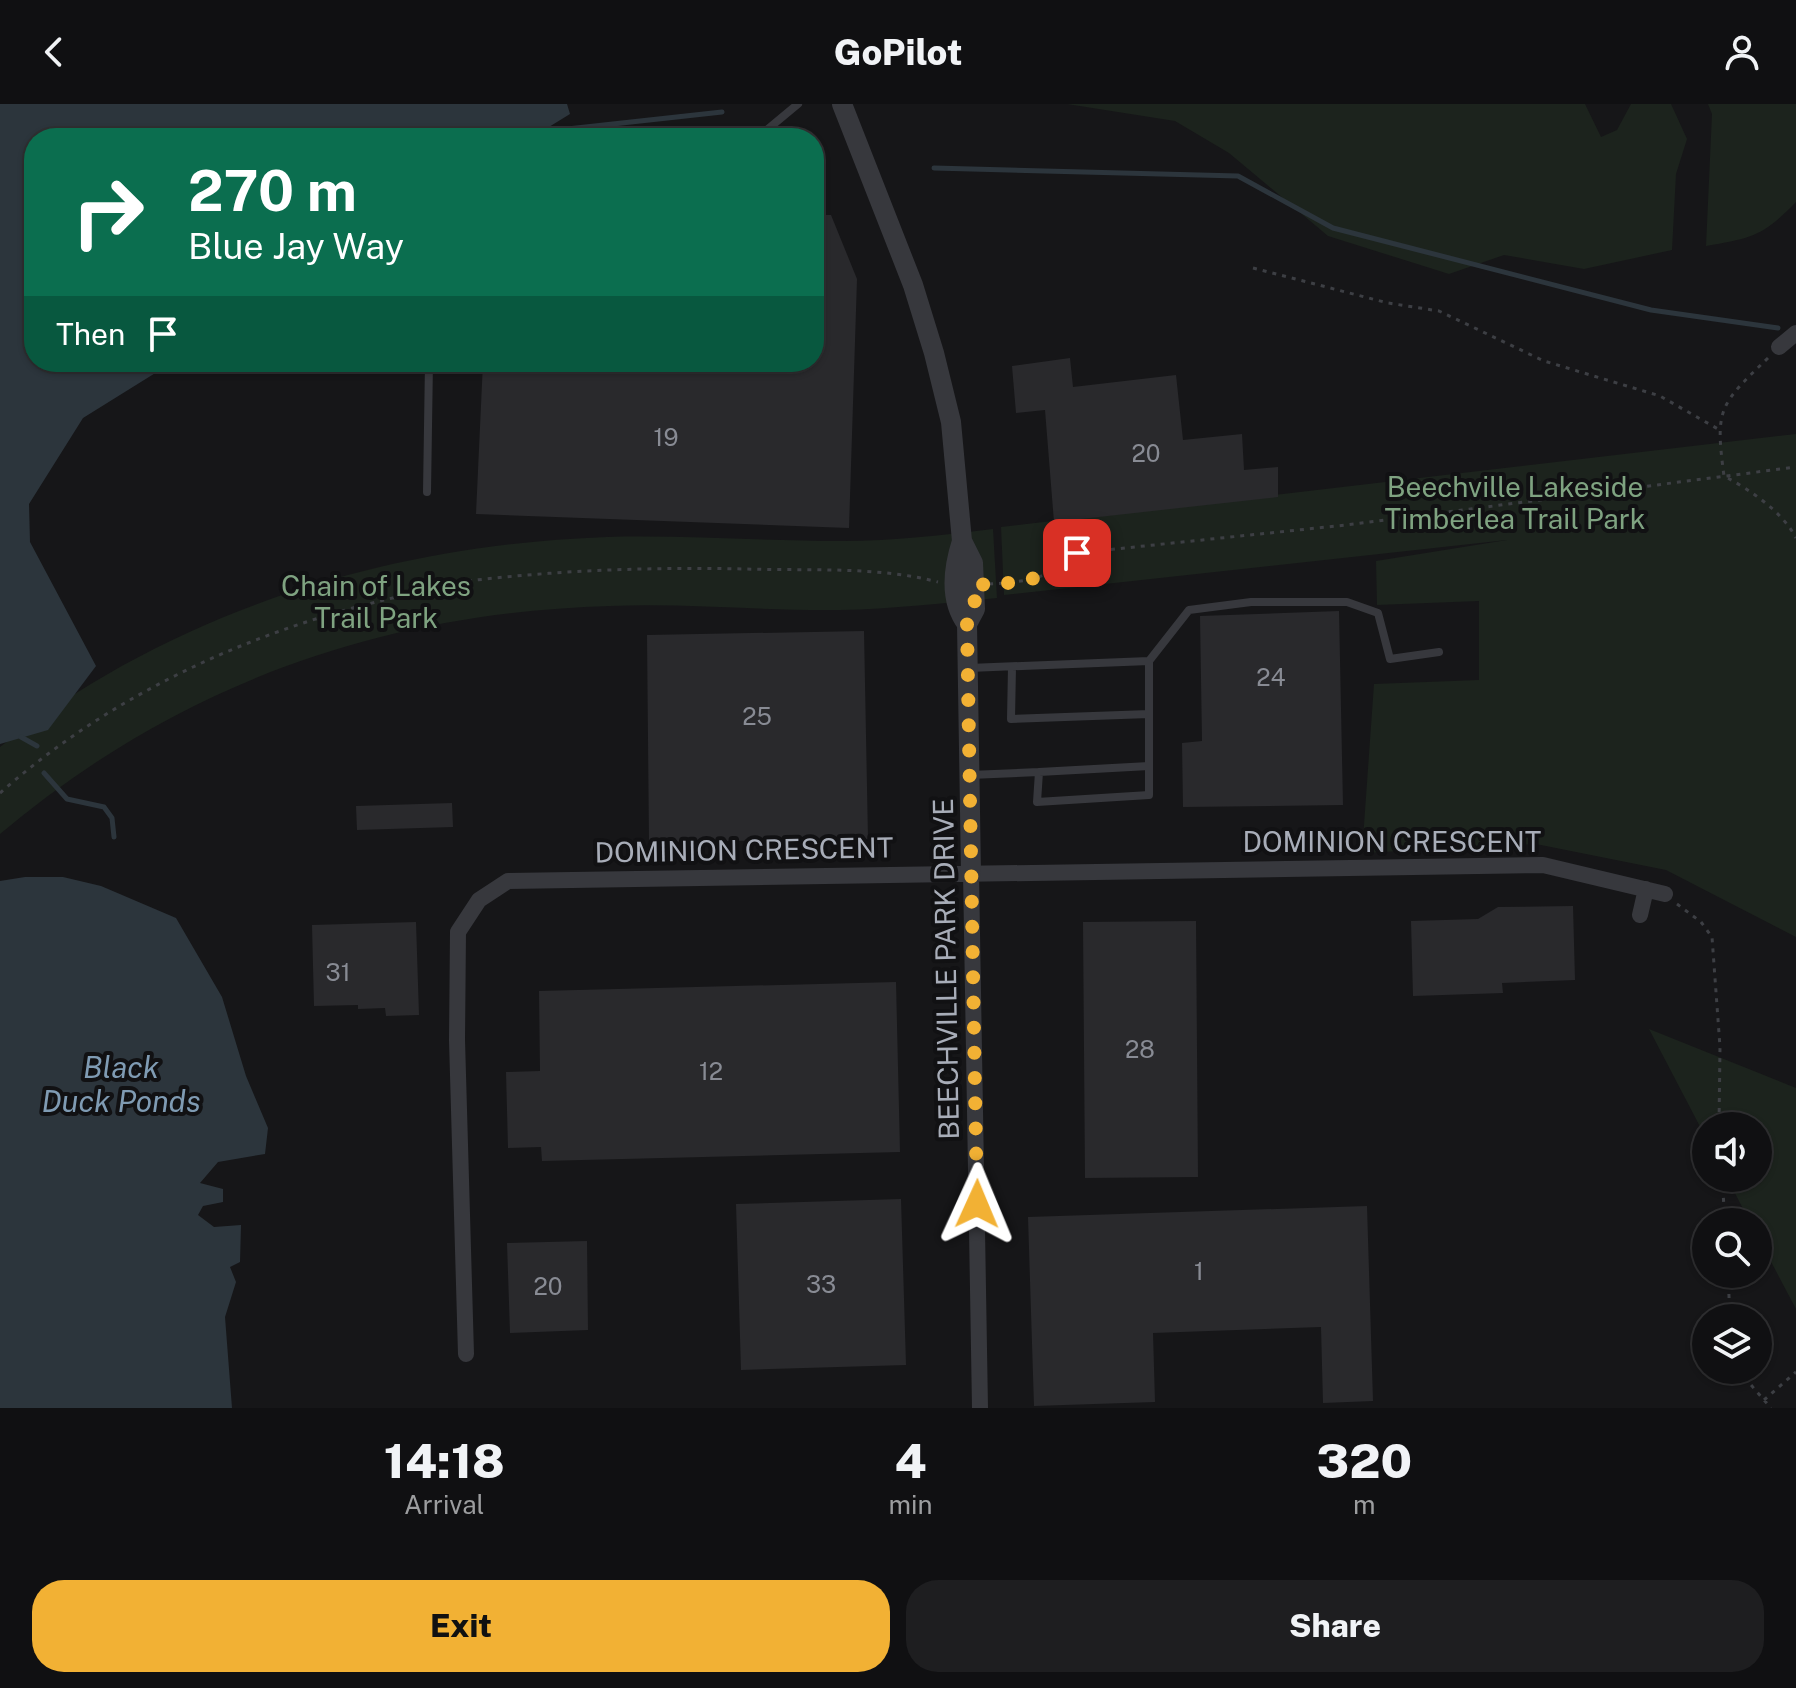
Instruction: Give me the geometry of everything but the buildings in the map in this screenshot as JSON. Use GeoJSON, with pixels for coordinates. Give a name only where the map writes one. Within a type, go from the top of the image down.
{"type":"FeatureCollection","features":[{"type":"Feature","properties":{"kind":"street","name":"BEECHVILLE PARK DRIVE"},"geometry":{"type":"LineString","coordinates":[[842,104],[910,278],[934,353],[951,422],[962,541],[973,563],[965,586],[975,609],[967,624],[980,1408]]}},
{"type":"Feature","properties":{"kind":"street"},"geometry":{"type":"LineString","coordinates":[[1779,347],[1796,333]]}},
{"type":"Feature","properties":{"kind":"street","name":"DOMINION CRESCENT"},"geometry":{"type":"LineString","coordinates":[[466,1354],[457,1040],[458,932],[479,900],[496,887],[516,879],[1543,865],[1665,894]]}},
{"type":"Feature","properties":{"kind":"street"},"geometry":{"type":"LineString","coordinates":[[1640,915],[1646,889]]}},
{"type":"Feature","properties":{"kind":"lane"},"geometry":{"type":"LineString","coordinates":[[769,128],[798,104]]}},
{"type":"Feature","properties":{"kind":"lane"},"geometry":{"type":"LineString","coordinates":[[427,492],[429,372]]}},
{"type":"Feature","properties":{"kind":"lane"},"geometry":{"type":"LineString","coordinates":[[1039,772],[1037,802],[1149,795],[1149,661],[1189,610],[1251,602],[1347,602],[1378,613],[1390,659],[1439,652]]}},
{"type":"Feature","properties":{"kind":"lane"},"geometry":{"type":"LineString","coordinates":[[968,668],[1149,661]]}},
{"type":"Feature","properties":{"kind":"lane"},"geometry":{"type":"LineString","coordinates":[[1012,667],[1011,719],[1149,714]]}},
{"type":"Feature","properties":{"kind":"lane"},"geometry":{"type":"LineString","coordinates":[[970,775],[1149,766]]}},
{"type":"Feature","properties":{"kind":"path"},"geometry":{"type":"LineString","coordinates":[[1253,268],[1388,303],[1439,311],[1544,361],[1660,396],[1718,429]]}},
{"type":"Feature","properties":{"kind":"path"},"geometry":{"type":"LineString","coordinates":[[1724,476],[1718,429],[1724,409],[1741,384],[1779,347]]}},
{"type":"Feature","properties":{"kind":"path"},"geometry":{"type":"LineString","coordinates":[[0,793],[95,722],[198,662],[339,610],[465,581],[602,570],[846,571],[914,575],[965,586],[1041,579],[1060,569],[1077,553],[1346,525],[1796,467]]}},
{"type":"Feature","properties":{"kind":"path"},"geometry":{"type":"LineString","coordinates":[[1724,476],[1748,489],[1791,528],[1796,538]]}},
{"type":"Feature","properties":{"kind":"path"},"geometry":{"type":"LineString","coordinates":[[1665,894],[1701,922],[1712,937],[1720,1047],[1719,1112]]}},
{"type":"Feature","properties":{"kind":"path"},"geometry":{"type":"LineString","coordinates":[[1764,1400],[1796,1372]]}},
{"type":"Feature","properties":{"kind":"path"},"geometry":{"type":"LineString","coordinates":[[1750,1384],[1771,1408]]}},
{"type":"Feature","properties":{"kind":"green space"},"geometry":{"type":"Polygon","coordinates":[[[1067,104],[1585,104],[1601,137],[1617,130],[1631,104],[1671,104],[1687,139],[1676,174],[1672,250],[1584,269],[1504,255],[1449,274],[1328,236],[1229,153],[1175,121],[1067,104]]]}},
{"type":"Feature","properties":{"kind":"green space"},"geometry":{"type":"Polygon","coordinates":[[[1708,104],[1796,104],[1796,202],[1775,222],[1756,234],[1706,246],[1712,114],[1708,104]]]}},
{"type":"Feature","properties":{"kind":"green space","name":"Beechville Lakeside Timberlea Trail Park"},"geometry":{"type":"Polygon","coordinates":[[[1796,434],[1796,937],[1666,870],[1536,844],[1362,853],[1374,684],[1479,680],[1479,601],[1377,605],[1376,561],[1507,540],[1004,595],[1001,527],[1796,434]]]}},
{"type":"Feature","properties":{"kind":"green space","name":"Chain of Lakes Trail Park"},"geometry":{"type":"Polygon","coordinates":[[[993,529],[997,598],[840,610],[610,606],[525,612],[442,624],[362,642],[285,667],[210,698],[138,736],[68,782],[0,834],[0,747],[67,699],[137,658],[211,622],[287,594],[365,571],[444,554],[525,543],[607,537],[862,541],[993,529]]]}},
{"type":"Feature","properties":{"kind":"green space"},"geometry":{"type":"Polygon","coordinates":[[[1649,1029],[1796,1088],[1796,1309],[1772,1264],[1772,1208],[1743,1208],[1734,1192],[1772,1192],[1772,1112],[1692,1112],[1649,1029]]]}},
{"type":"Feature","properties":{"kind":"water"},"geometry":{"type":"Polygon","coordinates":[[[0,104],[567,104],[570,114],[547,128],[24,128],[24,372],[157,372],[83,418],[29,504],[30,542],[96,666],[48,730],[0,744],[0,104]]]}},
{"type":"Feature","properties":{"kind":"water","name":"Black Duck Ponds"},"geometry":{"type":"Polygon","coordinates":[[[25,877],[63,877],[101,886],[176,918],[222,997],[246,1076],[268,1128],[265,1154],[218,1162],[200,1183],[223,1189],[223,1202],[203,1206],[198,1215],[214,1227],[241,1225],[240,1262],[230,1267],[236,1282],[225,1317],[232,1408],[0,1408],[0,881],[25,877]]]}},
{"type":"Feature","properties":{"kind":"waterway"},"geometry":{"type":"LineString","coordinates":[[576,128],[722,112]]}},
{"type":"Feature","properties":{"kind":"waterway"},"geometry":{"type":"LineString","coordinates":[[934,168],[1238,176],[1333,228],[1651,310],[1778,328]]}},
{"type":"Feature","properties":{"kind":"waterway"},"geometry":{"type":"LineString","coordinates":[[21,737],[37,746]]}},
{"type":"Feature","properties":{"kind":"waterway"},"geometry":{"type":"LineString","coordinates":[[44,773],[67,799],[104,807],[112,818],[114,837]]}},
{"type":"Feature","properties":{"kind":"route"},"geometry":{"type":"LineString","coordinates":[[977,1204],[967,624],[975,609],[974,585],[1041,579],[1060,569],[1077,553]]}}]}
